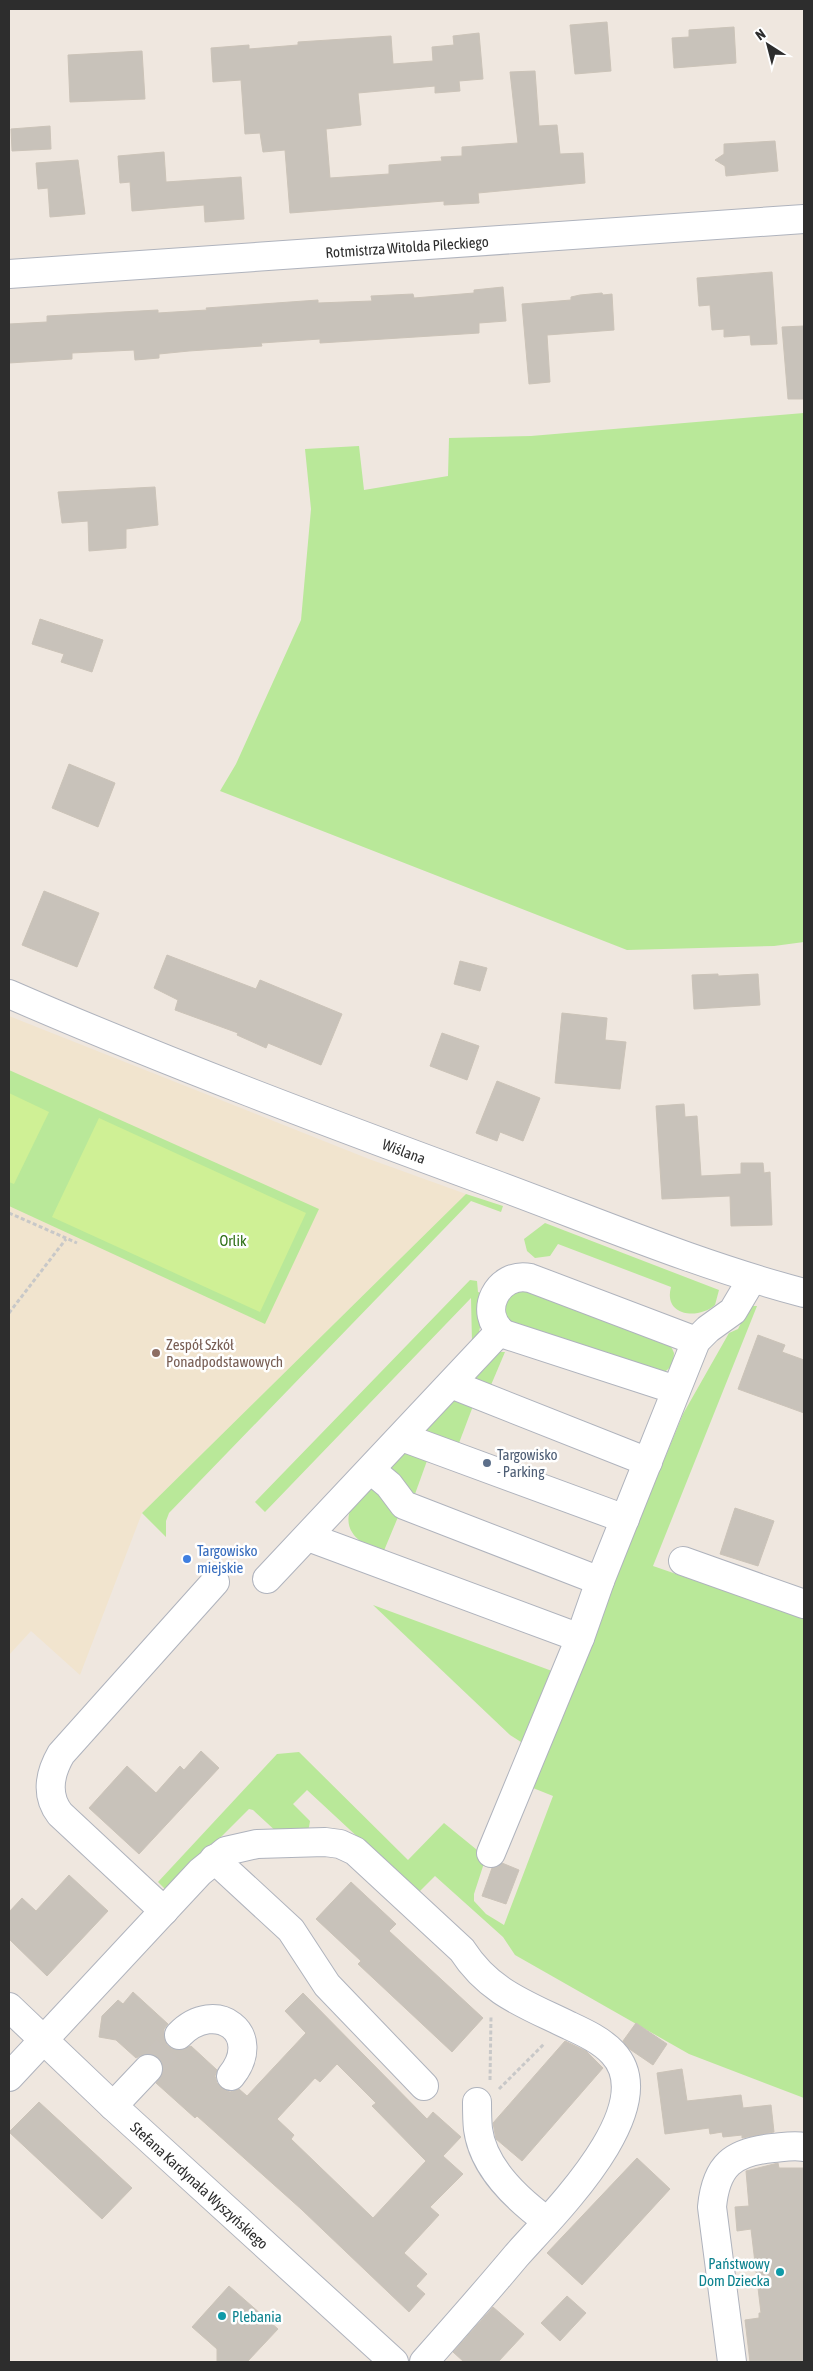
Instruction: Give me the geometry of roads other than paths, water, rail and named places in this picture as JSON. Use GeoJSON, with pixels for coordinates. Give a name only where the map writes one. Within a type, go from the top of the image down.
{"type":"FeatureCollection","features":[{"type":"Feature","properties":{"kind":"street","name":"Rotmistrza Witolda Pileckiego"},"geometry":{"type":"LineString","coordinates":[[9,274],[804,219]]}},
{"type":"Feature","properties":{"kind":"street","name":"Wiślana"},"geometry":{"type":"LineString","coordinates":[[9,994],[170,1061],[335,1125],[752,1279],[804,1293]]}},
{"type":"Feature","properties":{"kind":"street"},"geometry":{"type":"LineString","coordinates":[[676,1390],[513,1339],[500,1332],[491,1318],[494,1296],[510,1279],[522,1277],[535,1279],[696,1341]]}},
{"type":"Feature","properties":{"kind":"street"},"geometry":{"type":"LineString","coordinates":[[491,1853],[580,1638],[600,1581],[696,1341],[708,1329],[733,1311],[752,1279]]}},
{"type":"Feature","properties":{"kind":"street"},"geometry":{"type":"LineString","coordinates":[[267,1579],[500,1332]]}},
{"type":"Feature","properties":{"kind":"street"},"geometry":{"type":"LineString","coordinates":[[450,1384],[648,1462]]}},
{"type":"Feature","properties":{"kind":"street"},"geometry":{"type":"LineString","coordinates":[[402,1436],[625,1519]]}},
{"type":"Feature","properties":{"kind":"street"},"geometry":{"type":"LineString","coordinates":[[371,1470],[389,1485],[404,1505],[600,1581]]}},
{"type":"Feature","properties":{"kind":"street"},"geometry":{"type":"LineString","coordinates":[[308,1537],[580,1638]]}},
{"type":"Feature","properties":{"kind":"street"},"geometry":{"type":"LineString","coordinates":[[683,1561],[804,1604]]}},
{"type":"Feature","properties":{"kind":"street"},"geometry":{"type":"LineString","coordinates":[[164,1911],[60,1814],[51,1794],[52,1775],[61,1754],[215,1582]]}},
{"type":"Feature","properties":{"kind":"street"},"geometry":{"type":"LineString","coordinates":[[9,2077],[164,1911],[214,1859],[226,1851],[257,1844],[302,1842],[340,1844],[355,1851],[462,1950],[471,1965],[500,1992],[590,2036],[613,2053],[624,2072],[626,2091],[621,2115],[603,2151],[576,2189],[424,2362]]}},
{"type":"Feature","properties":{"kind":"street"},"geometry":{"type":"LineString","coordinates":[[214,1859],[291,1930],[327,1985],[424,2086]]}},
{"type":"Feature","properties":{"kind":"street","name":"Stefana Kardynała Wyszyńskiego"},"geometry":{"type":"LineString","coordinates":[[9,2007],[113,2106],[394,2362]]}},
{"type":"Feature","properties":{"kind":"street"},"geometry":{"type":"LineString","coordinates":[[179,2035],[196,2021],[217,2019],[228,2023],[237,2031],[243,2043],[240,2065],[230,2076]]}},
{"type":"Feature","properties":{"kind":"street"},"geometry":{"type":"LineString","coordinates":[[113,2106],[148,2069]]}},
{"type":"Feature","properties":{"kind":"street"},"geometry":{"type":"LineString","coordinates":[[483,2098],[478,2130],[485,2153],[499,2175],[523,2203],[547,2221]]}},
{"type":"Feature","properties":{"kind":"street"},"geometry":{"type":"LineString","coordinates":[[732,2362],[712,2207],[714,2192],[729,2161],[741,2154],[752,2150],[804,2146]]}},
{"type":"Feature","properties":{"kind":"tunnel"},"geometry":{"type":"LineString","coordinates":[[148,2069],[179,2035]]}},
{"type":"Feature","properties":{"kind":"place","name":"Zespół Szkół Ponadpodstawowych"},"geometry":{"type":"Point","coordinates":[156,1353]}},
{"type":"Feature","properties":{"kind":"place","name":"Targowisko - Parking"},"geometry":{"type":"Point","coordinates":[487,1463]}},
{"type":"Feature","properties":{"kind":"place","name":"Targowisko miejskie"},"geometry":{"type":"Point","coordinates":[187,1559]}},
{"type":"Feature","properties":{"kind":"place","name":"Państwowy Dom Dziecka"},"geometry":{"type":"Point","coordinates":[780,2272]}},
{"type":"Feature","properties":{"kind":"place","name":"Plebania"},"geometry":{"type":"Point","coordinates":[222,2316]}},
{"type":"Feature","properties":{"kind":"park label","name":"Orlik"},"geometry":{"type":"Point","coordinates":[233,1240]}}]}
